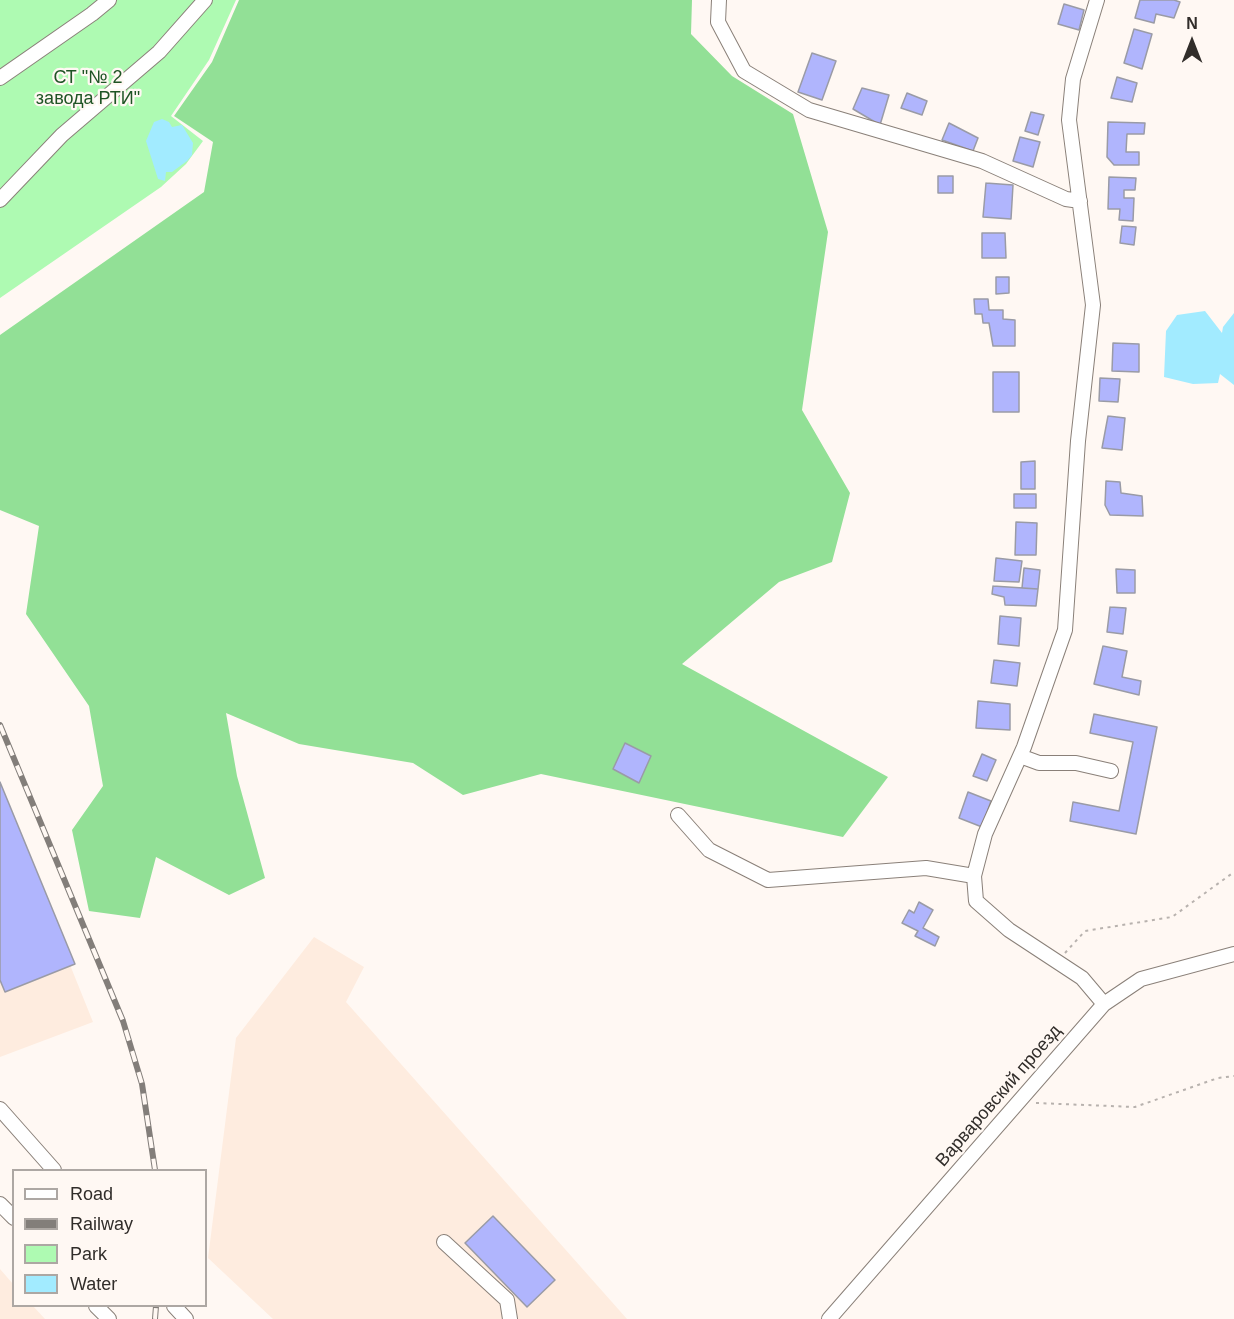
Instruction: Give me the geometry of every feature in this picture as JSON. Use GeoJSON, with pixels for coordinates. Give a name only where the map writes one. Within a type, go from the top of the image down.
{"type":"FeatureCollection","features":[{"type":"Feature","properties":{"kind":"street"},"geometry":{"type":"LineString","coordinates":[[0,78],[109,0]]}},
{"type":"Feature","properties":{"kind":"street"},"geometry":{"type":"LineString","coordinates":[[0,201],[62,135],[159,52],[205,0]]}},
{"type":"Feature","properties":{"kind":"street"},"geometry":{"type":"LineString","coordinates":[[719,0],[718,22],[744,71],[809,111],[982,161],[1066,199],[1080,201]]}},
{"type":"Feature","properties":{"kind":"street"},"geometry":{"type":"LineString","coordinates":[[1097,0],[1073,79],[1069,120],[1093,305],[1078,441],[1065,630],[1020,756],[985,834],[974,876],[976,901],[1009,930],[1082,978],[1104,1004]]}},
{"type":"Feature","properties":{"kind":"street"},"geometry":{"type":"LineString","coordinates":[[1020,756],[1039,763],[1076,763],[1111,771]]}},
{"type":"Feature","properties":{"kind":"street"},"geometry":{"type":"LineString","coordinates":[[678,815],[709,850],[768,880],[926,868],[974,876]]}},
{"type":"Feature","properties":{"kind":"street","name":"Варваровский проезд"},"geometry":{"type":"LineString","coordinates":[[829,1319],[1104,1004],[1141,979],[1234,954]]}},
{"type":"Feature","properties":{"kind":"street"},"geometry":{"type":"LineString","coordinates":[[0,1109],[53,1169]]}},
{"type":"Feature","properties":{"kind":"street"},"geometry":{"type":"LineString","coordinates":[[0,1204],[12,1216]]}},
{"type":"Feature","properties":{"kind":"street"},"geometry":{"type":"LineString","coordinates":[[444,1242],[507,1300],[510,1319]]}},
{"type":"Feature","properties":{"kind":"street"},"geometry":{"type":"LineString","coordinates":[[98,1307],[109,1319]]}},
{"type":"Feature","properties":{"kind":"street"},"geometry":{"type":"LineString","coordinates":[[176,1307],[186,1319]]}},
{"type":"Feature","properties":{"kind":"path"},"geometry":{"type":"LineString","coordinates":[[1057,961],[1085,931],[1172,917],[1234,872]]}},
{"type":"Feature","properties":{"kind":"path"},"geometry":{"type":"LineString","coordinates":[[1018,1102],[1135,1107],[1218,1078],[1234,1076]]}},
{"type":"Feature","properties":{"kind":"shaded area"},"geometry":{"type":"Polygon","coordinates":[[[0,791],[93,1022],[0,1057],[0,791]]]}},
{"type":"Feature","properties":{"kind":"shaded area"},"geometry":{"type":"Polygon","coordinates":[[[314,937],[364,967],[346,1002],[627,1319],[273,1319],[208,1258],[236,1038],[314,937]]]}},
{"type":"Feature","properties":{"kind":"shaded area"},"geometry":{"type":"Polygon","coordinates":[[[0,1269],[12,1283],[12,1307],[34,1307],[45,1319],[0,1319],[0,1269]]]}},
{"type":"Feature","properties":{"kind":"green space","name":"СТ \"№ 2 завода РТИ\""},"geometry":{"type":"Polygon","coordinates":[[[0,0],[236,0],[209,60],[171,116],[203,141],[186,164],[161,187],[0,298],[0,0]]]}},
{"type":"Feature","properties":{"kind":"green space"},"geometry":{"type":"Polygon","coordinates":[[[239,0],[692,0],[691,34],[732,76],[793,114],[828,232],[802,410],[850,493],[832,562],[779,582],[682,664],[888,777],[843,837],[541,774],[463,795],[413,763],[299,744],[226,713],[237,776],[265,878],[229,895],[156,857],[140,918],[89,911],[72,830],[103,786],[89,706],[26,614],[39,526],[0,510],[0,335],[204,192],[213,142],[174,116],[212,62],[239,0]]]}},
{"type":"Feature","properties":{"kind":"water"},"geometry":{"type":"Polygon","coordinates":[[[162,119],[169,122],[172,127],[182,125],[193,143],[192,155],[172,172],[166,172],[165,181],[158,179],[146,141],[154,122],[162,119]]]}},
{"type":"Feature","properties":{"kind":"water"},"geometry":{"type":"Polygon","coordinates":[[[1205,311],[1222,333],[1223,327],[1234,313],[1234,385],[1220,374],[1218,383],[1193,384],[1164,377],[1166,331],[1177,315],[1205,311]]]}},
{"type":"Feature","properties":{"kind":"building"},"geometry":{"type":"Polygon","coordinates":[[[1140,0],[1180,2],[1174,18],[1156,14],[1154,23],[1135,18],[1140,0]]]}},
{"type":"Feature","properties":{"kind":"building"},"geometry":{"type":"Polygon","coordinates":[[[1064,4],[1084,10],[1079,30],[1058,24],[1064,4]]]}},
{"type":"Feature","properties":{"kind":"building"},"geometry":{"type":"Polygon","coordinates":[[[1134,29],[1152,34],[1142,69],[1124,63],[1134,29]]]}},
{"type":"Feature","properties":{"kind":"building"},"geometry":{"type":"Polygon","coordinates":[[[812,53],[836,61],[822,100],[798,92],[812,53]]]}},
{"type":"Feature","properties":{"kind":"building"},"geometry":{"type":"Polygon","coordinates":[[[1117,77],[1137,83],[1132,102],[1111,98],[1117,77]]]}},
{"type":"Feature","properties":{"kind":"building"},"geometry":{"type":"Polygon","coordinates":[[[862,88],[889,95],[880,125],[853,109],[862,88]]]}},
{"type":"Feature","properties":{"kind":"building"},"geometry":{"type":"Polygon","coordinates":[[[907,93],[927,101],[922,115],[901,108],[907,93]]]}},
{"type":"Feature","properties":{"kind":"building"},"geometry":{"type":"Polygon","coordinates":[[[1031,112],[1044,115],[1038,135],[1025,131],[1031,112]]]}},
{"type":"Feature","properties":{"kind":"building"},"geometry":{"type":"Polygon","coordinates":[[[1108,122],[1145,123],[1144,134],[1127,134],[1126,152],[1139,152],[1139,165],[1114,165],[1107,157],[1108,122]]]}},
{"type":"Feature","properties":{"kind":"building"},"geometry":{"type":"Polygon","coordinates":[[[949,123],[978,138],[973,151],[942,140],[949,123]]]}},
{"type":"Feature","properties":{"kind":"building"},"geometry":{"type":"Polygon","coordinates":[[[1020,137],[1040,142],[1033,167],[1013,161],[1020,137]]]}},
{"type":"Feature","properties":{"kind":"building"},"geometry":{"type":"Polygon","coordinates":[[[938,176],[953,176],[953,193],[938,193],[938,176]]]}},
{"type":"Feature","properties":{"kind":"building"},"geometry":{"type":"Polygon","coordinates":[[[1109,177],[1136,178],[1135,190],[1124,190],[1124,198],[1134,198],[1133,221],[1119,220],[1120,209],[1108,209],[1109,177]]]}},
{"type":"Feature","properties":{"kind":"building"},"geometry":{"type":"Polygon","coordinates":[[[986,183],[1013,185],[1011,219],[983,217],[986,183]]]}},
{"type":"Feature","properties":{"kind":"building"},"geometry":{"type":"Polygon","coordinates":[[[1122,226],[1136,227],[1134,245],[1120,243],[1122,226]]]}},
{"type":"Feature","properties":{"kind":"building"},"geometry":{"type":"Polygon","coordinates":[[[982,233],[1005,233],[1006,258],[982,258],[982,233]]]}},
{"type":"Feature","properties":{"kind":"building"},"geometry":{"type":"Polygon","coordinates":[[[996,277],[1009,277],[1009,293],[996,294],[996,277]]]}},
{"type":"Feature","properties":{"kind":"building"},"geometry":{"type":"Polygon","coordinates":[[[974,299],[988,299],[989,310],[1003,310],[1003,319],[1015,320],[1015,346],[993,346],[989,323],[983,323],[982,314],[975,314],[974,299]]]}},
{"type":"Feature","properties":{"kind":"building"},"geometry":{"type":"Polygon","coordinates":[[[1113,343],[1139,344],[1139,372],[1112,371],[1113,343]]]}},
{"type":"Feature","properties":{"kind":"building"},"geometry":{"type":"Polygon","coordinates":[[[993,372],[1019,372],[1019,412],[993,412],[993,372]]]}},
{"type":"Feature","properties":{"kind":"building"},"geometry":{"type":"Polygon","coordinates":[[[1100,378],[1120,379],[1118,402],[1099,401],[1100,378]]]}},
{"type":"Feature","properties":{"kind":"building"},"geometry":{"type":"Polygon","coordinates":[[[1108,416],[1125,418],[1122,450],[1102,448],[1108,416]]]}},
{"type":"Feature","properties":{"kind":"building"},"geometry":{"type":"Polygon","coordinates":[[[1035,461],[1035,489],[1021,489],[1021,462],[1035,461]]]}},
{"type":"Feature","properties":{"kind":"building"},"geometry":{"type":"Polygon","coordinates":[[[1106,481],[1120,482],[1121,493],[1142,496],[1143,516],[1110,515],[1105,505],[1106,481]]]}},
{"type":"Feature","properties":{"kind":"building"},"geometry":{"type":"Polygon","coordinates":[[[1014,494],[1036,494],[1036,508],[1014,508],[1014,494]]]}},
{"type":"Feature","properties":{"kind":"building"},"geometry":{"type":"Polygon","coordinates":[[[1016,522],[1037,523],[1036,555],[1015,555],[1016,522]]]}},
{"type":"Feature","properties":{"kind":"building"},"geometry":{"type":"Polygon","coordinates":[[[996,558],[1022,561],[1019,582],[994,581],[996,558]]]}},
{"type":"Feature","properties":{"kind":"building"},"geometry":{"type":"Polygon","coordinates":[[[1024,568],[1040,570],[1038,589],[1022,588],[1024,568]]]}},
{"type":"Feature","properties":{"kind":"building"},"geometry":{"type":"Polygon","coordinates":[[[1116,569],[1135,570],[1135,593],[1117,593],[1116,569]]]}},
{"type":"Feature","properties":{"kind":"building"},"geometry":{"type":"Polygon","coordinates":[[[993,586],[1038,589],[1036,606],[1005,605],[1004,597],[992,594],[993,586]]]}},
{"type":"Feature","properties":{"kind":"building"},"geometry":{"type":"Polygon","coordinates":[[[1110,607],[1126,608],[1123,634],[1107,632],[1110,607]]]}},
{"type":"Feature","properties":{"kind":"building"},"geometry":{"type":"Polygon","coordinates":[[[1000,616],[1021,618],[1019,646],[998,644],[1000,616]]]}},
{"type":"Feature","properties":{"kind":"building"},"geometry":{"type":"Polygon","coordinates":[[[1103,646],[1127,651],[1122,677],[1141,681],[1139,695],[1094,684],[1103,646]]]}},
{"type":"Feature","properties":{"kind":"building"},"geometry":{"type":"Polygon","coordinates":[[[994,660],[1020,663],[1017,686],[991,683],[994,660]]]}},
{"type":"Feature","properties":{"kind":"building"},"geometry":{"type":"Polygon","coordinates":[[[978,701],[1010,704],[1010,730],[976,728],[978,701]]]}},
{"type":"Feature","properties":{"kind":"building"},"geometry":{"type":"Polygon","coordinates":[[[1094,714],[1157,727],[1136,834],[1070,821],[1073,802],[1119,811],[1133,742],[1090,733],[1094,714]]]}},
{"type":"Feature","properties":{"kind":"building"},"geometry":{"type":"Polygon","coordinates":[[[625,743],[651,756],[639,783],[613,769],[625,743]]]}},
{"type":"Feature","properties":{"kind":"building"},"geometry":{"type":"Polygon","coordinates":[[[982,754],[996,760],[987,781],[973,776],[982,754]]]}},
{"type":"Feature","properties":{"kind":"building"},"geometry":{"type":"Polygon","coordinates":[[[0,782],[75,964],[5,992],[0,980],[0,782]]]}},
{"type":"Feature","properties":{"kind":"building"},"geometry":{"type":"Polygon","coordinates":[[[968,792],[991,801],[982,827],[959,818],[968,792]]]}},
{"type":"Feature","properties":{"kind":"building"},"geometry":{"type":"Polygon","coordinates":[[[919,902],[933,910],[923,928],[939,937],[935,946],[915,936],[918,931],[902,923],[909,910],[914,913],[919,902]]]}},
{"type":"Feature","properties":{"kind":"building"},"geometry":{"type":"Polygon","coordinates":[[[493,1216],[555,1280],[527,1307],[465,1243],[493,1216]]]}},
{"type":"Feature","properties":{"kind":"railway"},"geometry":{"type":"LineString","coordinates":[[0,725],[123,1021],[142,1084],[155,1169]]}},
{"type":"Feature","properties":{"kind":"railway"},"geometry":{"type":"LineString","coordinates":[[155,1319],[156,1307]]}}]}
